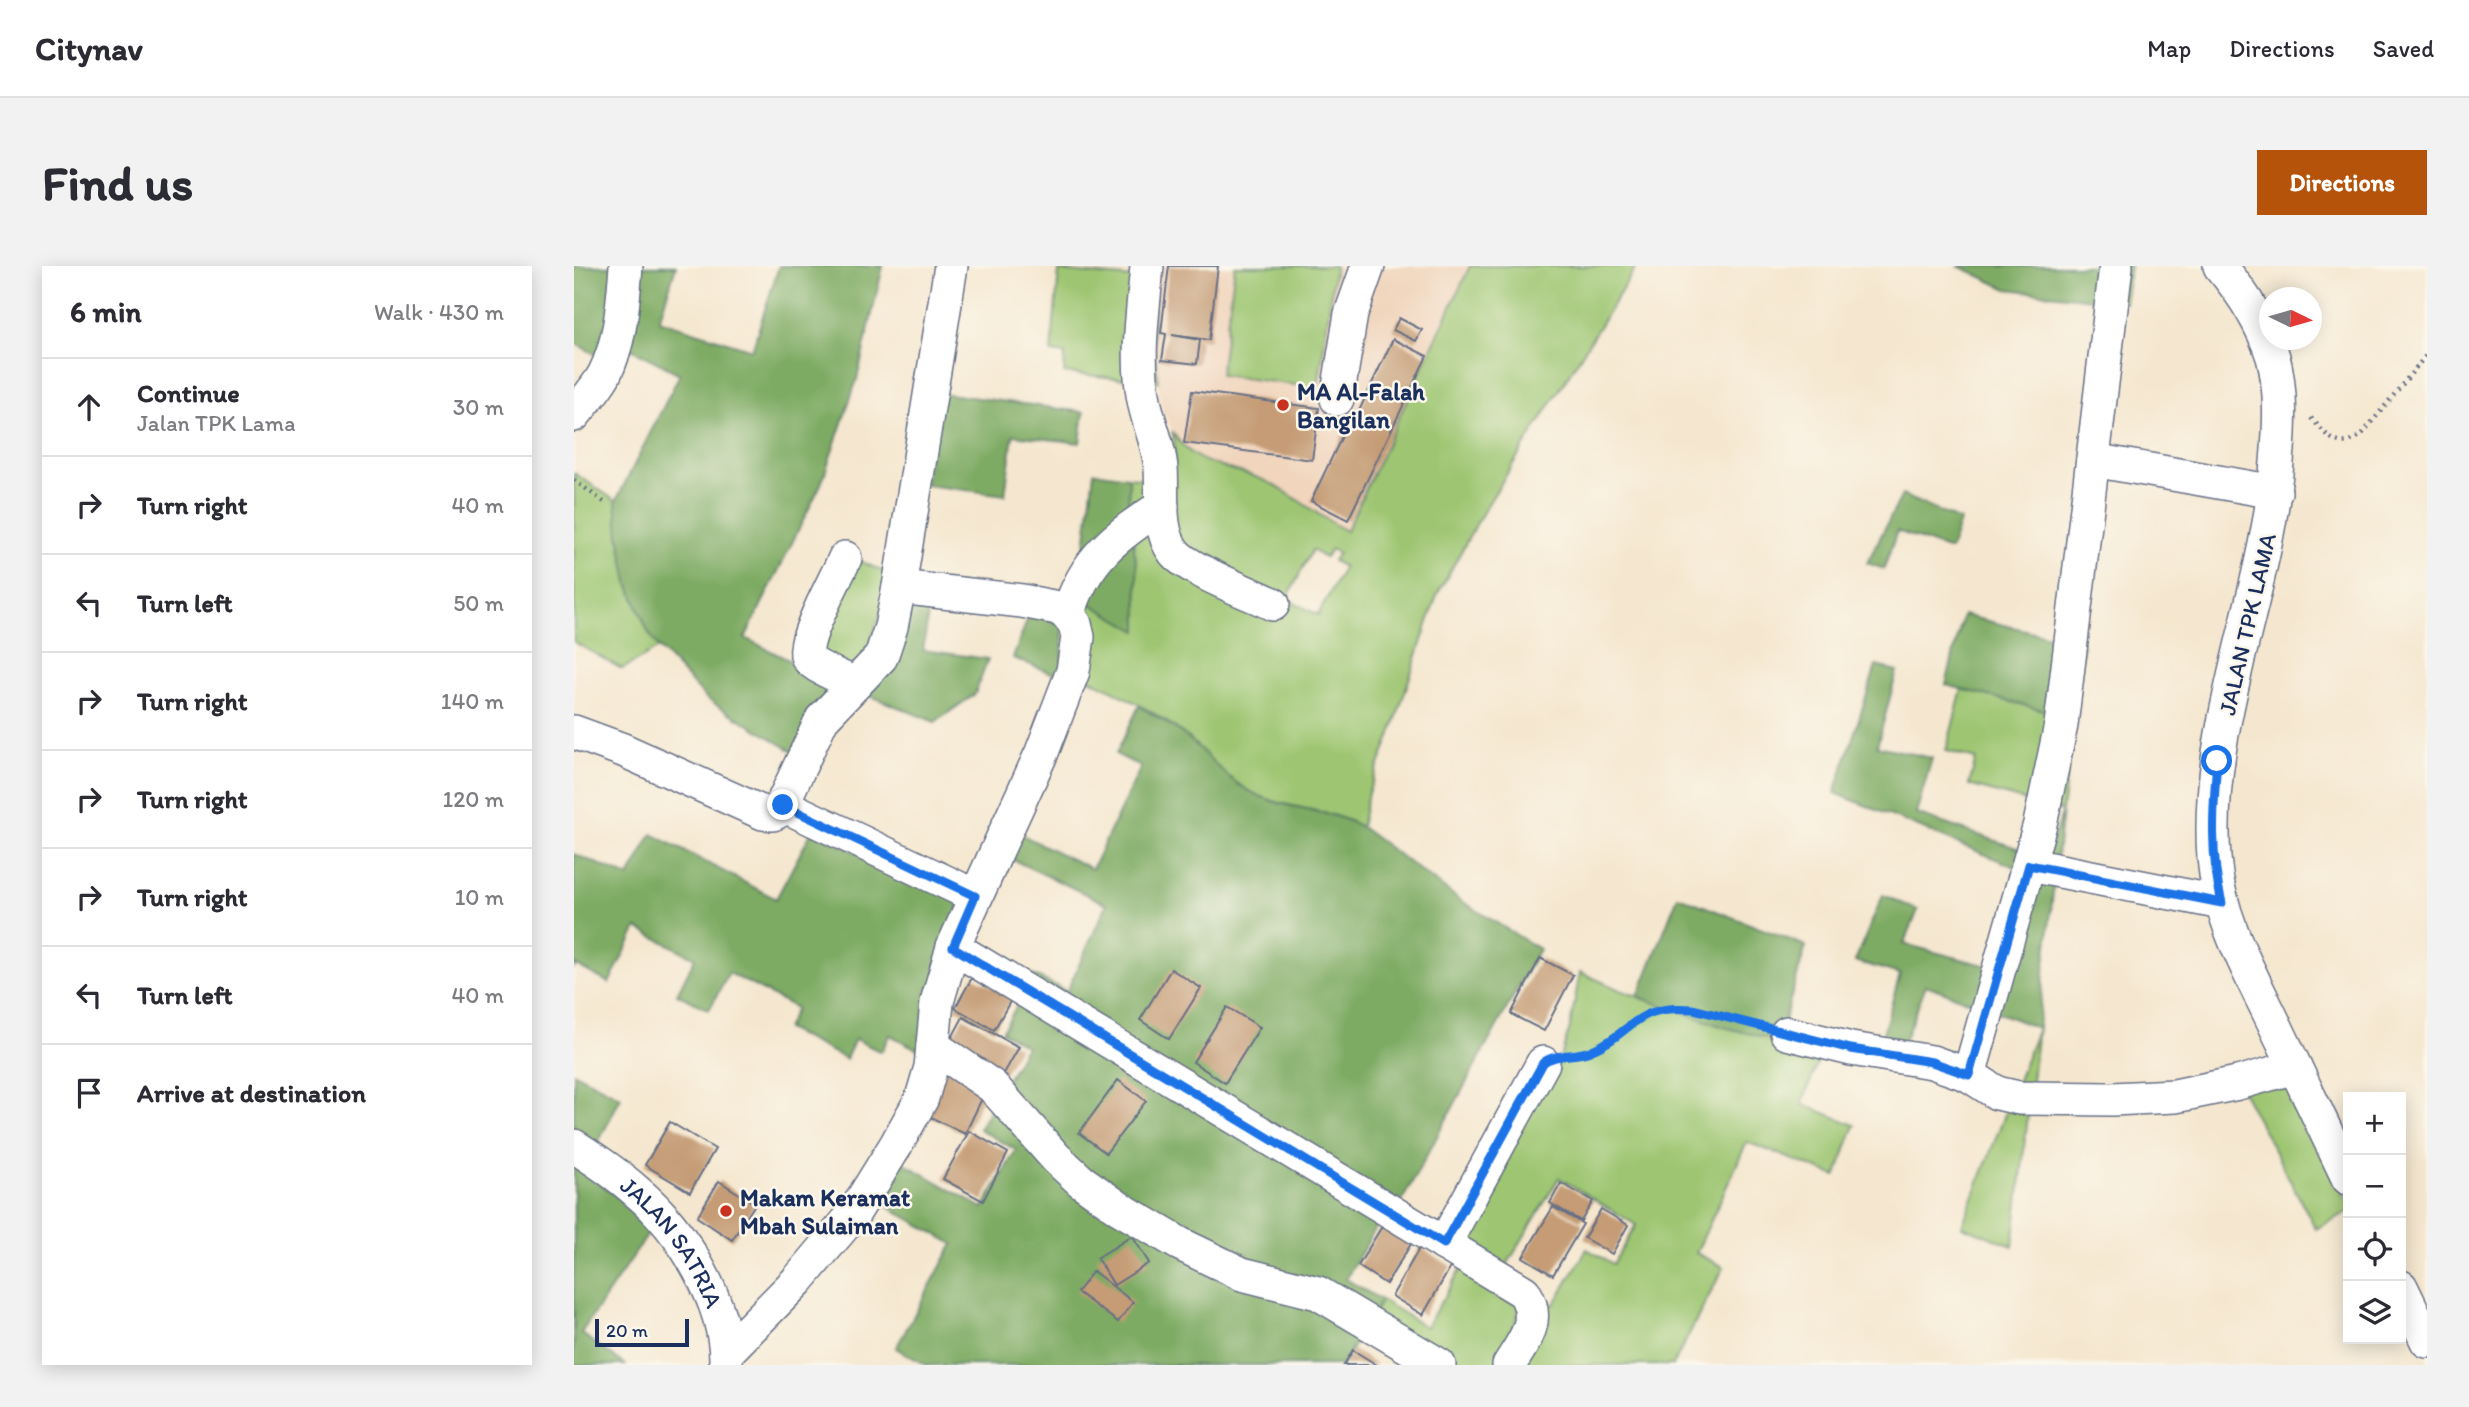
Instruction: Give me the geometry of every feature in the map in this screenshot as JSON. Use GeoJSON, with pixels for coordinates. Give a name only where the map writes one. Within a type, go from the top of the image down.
{"type":"FeatureCollection","features":[{"type":"Feature","properties":{"kind":"street"},"geometry":{"type":"LineString","coordinates":[[574,415],[596,387],[611,358],[619,330],[626,266]]}},
{"type":"Feature","properties":{"kind":"street"},"geometry":{"type":"LineString","coordinates":[[576,740],[623,750],[763,813],[773,814],[783,805],[822,719],[875,664],[885,649],[899,587],[951,266]]}},
{"type":"Feature","properties":{"kind":"street"},"geometry":{"type":"LineString","coordinates":[[1147,266],[1140,365],[1145,405],[1158,447],[1166,536],[1176,555],[1273,604]]}},
{"type":"Feature","properties":{"kind":"street"},"geometry":{"type":"LineString","coordinates":[[1337,400],[1351,314],[1368,266]]}},
{"type":"Feature","properties":{"kind":"street"},"geometry":{"type":"LineString","coordinates":[[1969,1075],[2040,824],[2061,725],[2116,266]]}},
{"type":"Feature","properties":{"kind":"street","name":"JALAN TPK LAMA"},"geometry":{"type":"LineString","coordinates":[[2220,266],[2253,311],[2273,359],[2279,409],[2275,492],[2267,545],[2217,761],[2213,827],[2217,884],[2233,939],[2343,1168]]}},
{"type":"Feature","properties":{"kind":"street"},"geometry":{"type":"LineString","coordinates":[[2093,460],[2275,492]]}},
{"type":"Feature","properties":{"kind":"street"},"geometry":{"type":"LineString","coordinates":[[1068,615],[1082,577],[1099,555],[1121,534],[1162,506]]}},
{"type":"Feature","properties":{"kind":"street"},"geometry":{"type":"LineString","coordinates":[[845,558],[809,635],[806,654],[809,660],[855,684]]}},
{"type":"Feature","properties":{"kind":"street"},"geometry":{"type":"LineString","coordinates":[[726,1359],[837,1236],[864,1199],[922,1098],[931,1067],[937,1002],[953,947],[1042,752],[1069,686],[1077,652],[1075,624],[1068,615],[1045,605],[899,587]]}},
{"type":"Feature","properties":{"kind":"street"},"geometry":{"type":"LineString","coordinates":[[783,805],[975,896]]}},
{"type":"Feature","properties":{"kind":"street"},"geometry":{"type":"LineString","coordinates":[[2029,865],[2222,903]]}},
{"type":"Feature","properties":{"kind":"street"},"geometry":{"type":"LineString","coordinates":[[953,947],[1524,1292],[1530,1301],[1532,1326],[1509,1365]]}},
{"type":"Feature","properties":{"kind":"street"},"geometry":{"type":"LineString","coordinates":[[1787,1033],[1851,1049],[1932,1062],[1969,1075],[1989,1089],[2019,1098],[2112,1099],[2190,1094],[2295,1067]]}},
{"type":"Feature","properties":{"kind":"street"},"geometry":{"type":"LineString","coordinates":[[933,1046],[992,1086],[1056,1158],[1081,1181],[1119,1208],[1180,1244],[1242,1274],[1318,1293],[1439,1365]]}},
{"type":"Feature","properties":{"kind":"street"},"geometry":{"type":"LineString","coordinates":[[1444,1244],[1543,1063]]}},
{"type":"Feature","properties":{"kind":"street","name":"JALAN SATRIA"},"geometry":{"type":"LineString","coordinates":[[574,1146],[638,1192],[681,1242],[702,1275],[715,1303],[725,1337],[726,1359]]}},
{"type":"Feature","properties":{"kind":"street"},"geometry":{"type":"LineString","coordinates":[[2406,1297],[2427,1341]]}},
{"type":"Feature","properties":{"kind":"path"},"geometry":{"type":"LineString","coordinates":[[2309,416],[2330,438],[2342,443],[2354,441],[2427,354]]}},
{"type":"Feature","properties":{"kind":"path"},"geometry":{"type":"LineString","coordinates":[[574,480],[604,502]]}},
{"type":"Feature","properties":{"kind":"path"},"geometry":{"type":"LineString","coordinates":[[1543,1063],[1554,1058],[1587,1052],[1646,1014],[1662,1009],[1693,1009],[1787,1033]]}},
{"type":"Feature","properties":{"kind":"shaded area","name":"MA Al-Falah Bangilan"},"geometry":{"type":"Polygon","coordinates":[[[1156,266],[1470,266],[1346,532],[1274,485],[1257,476],[1202,461],[1180,444],[1163,412],[1160,398],[1153,336],[1156,266]]]}},
{"type":"Feature","properties":{"kind":"green space"},"geometry":{"type":"Polygon","coordinates":[[[574,266],[676,266],[659,320],[752,350],[779,266],[883,266],[857,379],[821,484],[745,638],[842,687],[797,754],[707,699],[659,648],[648,632],[628,582],[619,536],[616,501],[680,374],[612,339],[602,358],[574,343],[574,266]]]}},
{"type":"Feature","properties":{"kind":"green space"},"geometry":{"type":"Polygon","coordinates":[[[1235,266],[1335,266],[1318,388],[1220,375],[1235,266]]]}},
{"type":"Feature","properties":{"kind":"green space"},"geometry":{"type":"Polygon","coordinates":[[[1470,266],[1637,266],[1483,512],[1437,595],[1391,734],[1368,793],[1361,827],[1348,820],[1277,802],[1249,791],[1230,778],[1166,721],[1084,676],[1079,597],[1138,631],[1137,567],[1128,511],[1129,477],[1173,482],[1175,448],[1172,431],[1182,445],[1205,461],[1274,485],[1346,531],[1470,266]],[[1331,549],[1325,558],[1312,550],[1287,599],[1318,615],[1344,567],[1333,561],[1338,553],[1331,549]]]}},
{"type":"Feature","properties":{"kind":"green space"},"geometry":{"type":"Polygon","coordinates":[[[1958,266],[2130,266],[2125,303],[2007,289],[1958,266]]]}},
{"type":"Feature","properties":{"kind":"green space"},"geometry":{"type":"Polygon","coordinates":[[[1059,271],[1155,280],[1153,336],[1158,382],[1064,373],[1065,354],[1051,352],[1059,271]]]}},
{"type":"Feature","properties":{"kind":"green space"},"geometry":{"type":"Polygon","coordinates":[[[940,393],[1084,412],[1080,443],[1013,435],[1005,495],[925,485],[940,393]]]}},
{"type":"Feature","properties":{"kind":"green space"},"geometry":{"type":"Polygon","coordinates":[[[1094,472],[1129,477],[1128,511],[1137,567],[1138,631],[1079,597],[1094,472]]]}},
{"type":"Feature","properties":{"kind":"green space"},"geometry":{"type":"Polygon","coordinates":[[[574,473],[616,501],[620,540],[633,595],[648,631],[659,648],[622,669],[574,642],[574,473]]]}},
{"type":"Feature","properties":{"kind":"green space"},"geometry":{"type":"Polygon","coordinates":[[[1902,495],[1960,521],[1950,550],[1897,531],[1884,569],[1867,563],[1902,495]]]}},
{"type":"Feature","properties":{"kind":"green space"},"geometry":{"type":"Polygon","coordinates":[[[857,560],[894,576],[860,670],[817,651],[857,560]]]}},
{"type":"Feature","properties":{"kind":"green space"},"geometry":{"type":"Polygon","coordinates":[[[907,598],[930,600],[923,650],[988,659],[975,694],[935,722],[863,693],[907,598]]]}},
{"type":"Feature","properties":{"kind":"green space"},"geometry":{"type":"Polygon","coordinates":[[[1031,610],[1063,626],[1062,677],[1013,658],[1031,610]]]}},
{"type":"Feature","properties":{"kind":"green space"},"geometry":{"type":"Polygon","coordinates":[[[1963,615],[2083,644],[2074,718],[1946,685],[1963,615]]]}},
{"type":"Feature","properties":{"kind":"green space"},"geometry":{"type":"Polygon","coordinates":[[[1876,666],[1897,671],[1877,746],[1932,758],[1916,814],[2047,858],[2062,811],[2038,1028],[1926,985],[1901,1049],[1880,1044],[1900,974],[1855,961],[1883,895],[1918,910],[1904,944],[2007,971],[2040,877],[1835,793],[1876,666]]]}},
{"type":"Feature","properties":{"kind":"green space"},"geometry":{"type":"Polygon","coordinates":[[[1962,689],[2074,718],[2062,811],[1969,785],[1976,759],[1946,751],[1962,689]]]}},
{"type":"Feature","properties":{"kind":"green space"},"geometry":{"type":"Polygon","coordinates":[[[1139,706],[1183,734],[1228,776],[1249,791],[1276,802],[1334,816],[1361,827],[1460,900],[1539,949],[1398,1208],[969,946],[1067,991],[1107,904],[1007,857],[1018,833],[1092,869],[1141,767],[1116,754],[1139,706]]]}},
{"type":"Feature","properties":{"kind":"green space"},"geometry":{"type":"Polygon","coordinates":[[[812,831],[960,902],[923,1052],[890,1035],[881,1052],[855,1039],[846,1059],[786,1029],[796,1008],[729,973],[709,1010],[677,994],[695,958],[637,928],[609,983],[576,965],[574,968],[574,854],[629,877],[652,834],[776,899],[812,831]]]}},
{"type":"Feature","properties":{"kind":"green space"},"geometry":{"type":"Polygon","coordinates":[[[1678,896],[1806,946],[1778,1041],[1724,1027],[1638,997],[1678,896]]]}},
{"type":"Feature","properties":{"kind":"green space"},"geometry":{"type":"Polygon","coordinates":[[[1580,972],[1620,990],[1724,1027],[1822,1051],[1802,1104],[1855,1125],[1836,1176],[1747,1142],[1696,1253],[1724,1267],[1673,1365],[1521,1365],[1542,1298],[1554,1305],[1587,1249],[1613,1264],[1636,1225],[1559,1178],[1502,1273],[1440,1234],[1557,1070],[1570,1027],[1580,972]]]}},
{"type":"Feature","properties":{"kind":"green space"},"geometry":{"type":"Polygon","coordinates":[[[1021,998],[1384,1214],[1346,1279],[1381,1300],[1342,1365],[926,1365],[896,1348],[953,1244],[876,1200],[899,1160],[983,1208],[1016,1150],[979,1129],[1026,1046],[1002,1032],[1021,998]]]}},
{"type":"Feature","properties":{"kind":"green space"},"geometry":{"type":"Polygon","coordinates":[[[2038,1028],[2013,1246],[1962,1226],[2038,1028]]]}},
{"type":"Feature","properties":{"kind":"green space"},"geometry":{"type":"Polygon","coordinates":[[[2285,1070],[2343,1192],[2343,1215],[2316,1229],[2238,1083],[2285,1070]]]}},
{"type":"Feature","properties":{"kind":"green space"},"geometry":{"type":"Polygon","coordinates":[[[574,1073],[621,1097],[596,1147],[574,1131],[574,1073]]]}},
{"type":"Feature","properties":{"kind":"green space"},"geometry":{"type":"Polygon","coordinates":[[[574,1161],[653,1227],[581,1333],[625,1365],[574,1365],[574,1161]]]}},
{"type":"Feature","properties":{"kind":"green space"},"geometry":{"type":"Polygon","coordinates":[[[1465,1262],[1522,1300],[1503,1365],[1427,1365],[1364,1327],[1381,1300],[1426,1327],[1465,1262]]]}},
{"type":"Feature","properties":{"kind":"building"},"geometry":{"type":"Polygon","coordinates":[[[1169,266],[1218,266],[1209,340],[1172,335],[1200,340],[1197,364],[1162,360],[1166,334],[1161,333],[1169,266]]]}},
{"type":"Feature","properties":{"kind":"building"},"geometry":{"type":"Polygon","coordinates":[[[1399,318],[1422,330],[1416,341],[1393,330],[1399,318]]]}},
{"type":"Feature","properties":{"kind":"building"},"geometry":{"type":"Polygon","coordinates":[[[1393,339],[1427,356],[1348,520],[1311,501],[1354,411],[1358,413],[1393,339]]]}},
{"type":"Feature","properties":{"kind":"building"},"geometry":{"type":"Polygon","coordinates":[[[1192,391],[1319,408],[1312,460],[1184,443],[1192,391]]]}},
{"type":"Feature","properties":{"kind":"building"},"geometry":{"type":"Polygon","coordinates":[[[1540,958],[1573,975],[1544,1031],[1511,1014],[1540,958]]]}},
{"type":"Feature","properties":{"kind":"building"},"geometry":{"type":"Polygon","coordinates":[[[1171,969],[1201,988],[1169,1039],[1140,1020],[1171,969]]]}},
{"type":"Feature","properties":{"kind":"building"},"geometry":{"type":"Polygon","coordinates":[[[973,976],[1012,998],[994,1030],[955,1008],[973,976]]]}},
{"type":"Feature","properties":{"kind":"building"},"geometry":{"type":"Polygon","coordinates":[[[1227,1007],[1260,1027],[1225,1083],[1193,1062],[1227,1007]]]}},
{"type":"Feature","properties":{"kind":"building"},"geometry":{"type":"Polygon","coordinates":[[[963,1017],[1019,1047],[1002,1077],[947,1047],[963,1017]]]}},
{"type":"Feature","properties":{"kind":"building"},"geometry":{"type":"Polygon","coordinates":[[[947,1068],[987,1088],[965,1134],[924,1114],[947,1068]]]}},
{"type":"Feature","properties":{"kind":"building"},"geometry":{"type":"Polygon","coordinates":[[[1118,1080],[1146,1101],[1106,1153],[1079,1133],[1118,1080]]]}},
{"type":"Feature","properties":{"kind":"building"},"geometry":{"type":"Polygon","coordinates":[[[670,1122],[715,1149],[690,1192],[645,1165],[670,1122]]]}},
{"type":"Feature","properties":{"kind":"building"},"geometry":{"type":"Polygon","coordinates":[[[969,1131],[1008,1153],[983,1201],[943,1179],[969,1131]]]}},
{"type":"Feature","properties":{"kind":"building","name":"Makam Keramat Mbah Sulaiman"},"geometry":{"type":"Polygon","coordinates":[[[719,1181],[755,1204],[732,1240],[697,1217],[719,1181]]]}},
{"type":"Feature","properties":{"kind":"building"},"geometry":{"type":"Polygon","coordinates":[[[1561,1183],[1593,1201],[1581,1221],[1550,1203],[1561,1183]]]}},
{"type":"Feature","properties":{"kind":"building"},"geometry":{"type":"Polygon","coordinates":[[[1553,1207],[1583,1224],[1553,1275],[1523,1257],[1553,1207]]]}},
{"type":"Feature","properties":{"kind":"building"},"geometry":{"type":"Polygon","coordinates":[[[1601,1209],[1628,1225],[1612,1254],[1584,1238],[1601,1209]]]}},
{"type":"Feature","properties":{"kind":"building"},"geometry":{"type":"Polygon","coordinates":[[[1387,1218],[1416,1236],[1386,1284],[1358,1266],[1387,1218]]]}},
{"type":"Feature","properties":{"kind":"building"},"geometry":{"type":"Polygon","coordinates":[[[1132,1236],[1149,1263],[1114,1285],[1097,1258],[1132,1236]]]}},
{"type":"Feature","properties":{"kind":"building"},"geometry":{"type":"Polygon","coordinates":[[[1420,1247],[1451,1266],[1423,1315],[1392,1296],[1420,1247]]]}},
{"type":"Feature","properties":{"kind":"building"},"geometry":{"type":"Polygon","coordinates":[[[1093,1271],[1133,1302],[1118,1322],[1077,1292],[1093,1271]]]}},
{"type":"Feature","properties":{"kind":"building"},"geometry":{"type":"Polygon","coordinates":[[[1353,1350],[1377,1365],[1344,1365],[1353,1350]]]}},
{"type":"Feature","properties":{"kind":"place","name":"MA Al-Falah Bangilan"},"geometry":{"type":"Point","coordinates":[1283,405]}},
{"type":"Feature","properties":{"kind":"place","name":"Makam Keramat Mbah Sulaiman"},"geometry":{"type":"Point","coordinates":[726,1211]}},
{"type":"Feature","properties":{"kind":"route"},"geometry":{"type":"LineString","coordinates":[[783,805],[975,896],[953,947],[1444,1244],[1543,1063],[1598,1047],[1646,1014],[1662,1009],[1693,1009],[1851,1049],[1932,1062],[1969,1075],[2029,865],[2222,903],[2214,856],[2213,806],[2217,761]]}}]}
